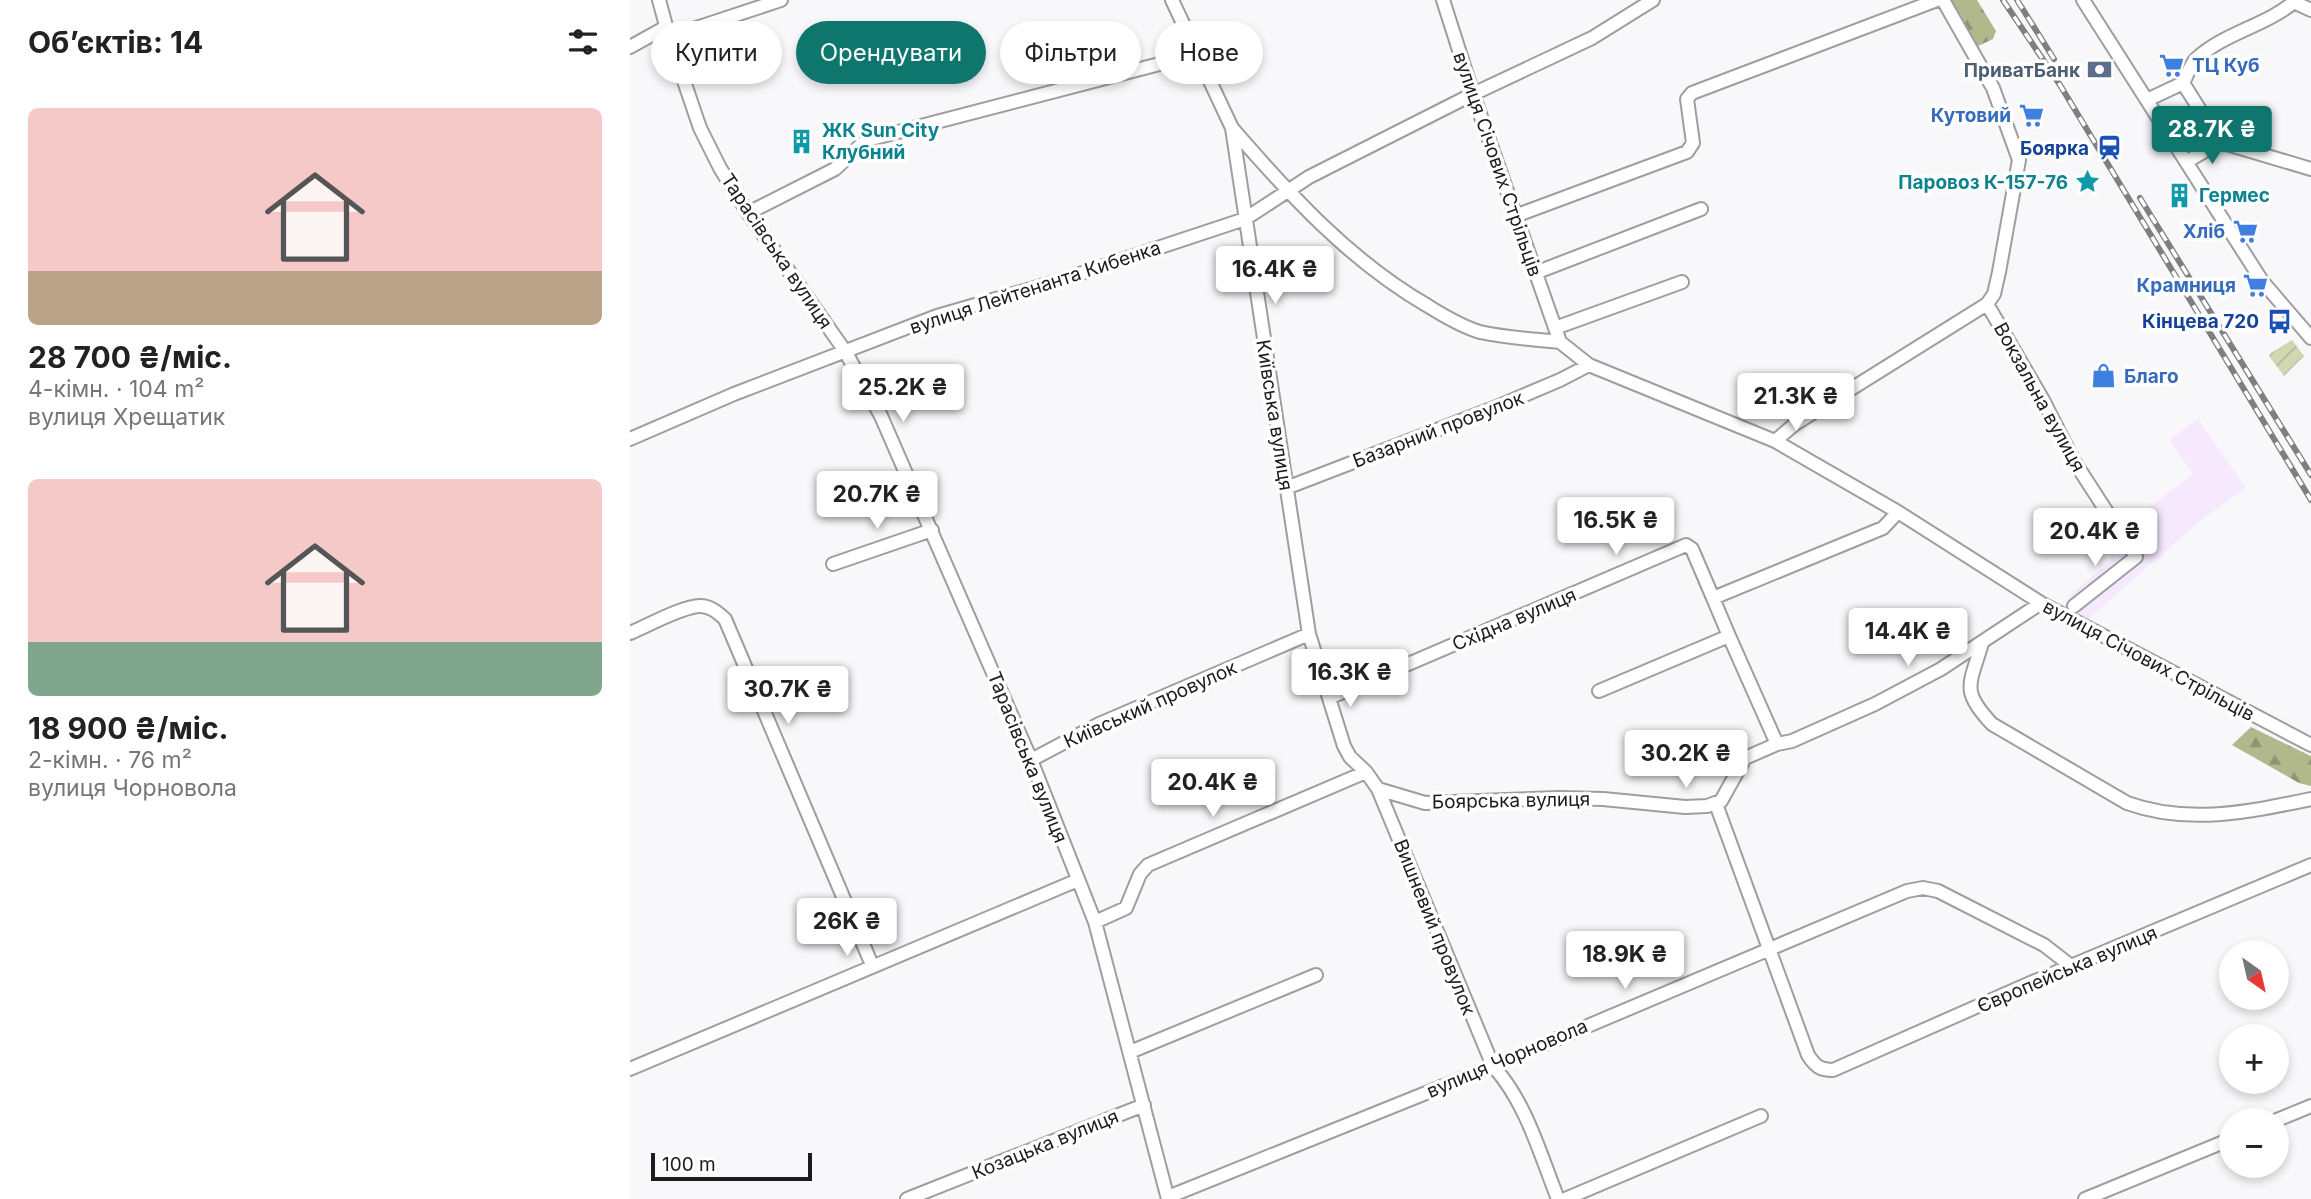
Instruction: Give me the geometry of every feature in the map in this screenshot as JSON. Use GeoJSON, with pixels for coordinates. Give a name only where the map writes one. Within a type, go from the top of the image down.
{"type":"FeatureCollection","features":[{"type":"Feature","properties":{"kind":"street","name":"Тарасівська вулиця"},"geometry":{"type":"LineString","coordinates":[[659,0],[665,21]]}},
{"type":"Feature","properties":{"kind":"street"},"geometry":{"type":"LineString","coordinates":[[707,21],[781,0]]}},
{"type":"Feature","properties":{"kind":"street","name":"Київська вулиця"},"geometry":{"type":"LineString","coordinates":[[1172,0],[1182,21]]}},
{"type":"Feature","properties":{"kind":"street","name":"вулиця Січових Стрільців"},"geometry":{"type":"LineString","coordinates":[[1443,0],[1560,342],[1588,365],[1775,441],[1898,512],[2041,603],[2311,745]]}},
{"type":"Feature","properties":{"kind":"street","name":"вулиця Лейтенанта Кибенка"},"geometry":{"type":"LineString","coordinates":[[630,439],[734,394],[937,316],[1055,282],[1245,219],[1286,191],[1473,94],[1592,38],[1653,0]]}},
{"type":"Feature","properties":{"kind":"street"},"geometry":{"type":"LineString","coordinates":[[1515,216],[1687,152],[1693,144],[1687,99],[1692,93],[1940,0]]}},
{"type":"Feature","properties":{"kind":"street","name":"Вокзальна вулиця"},"geometry":{"type":"LineString","coordinates":[[1940,0],[1980,62],[1993,88],[2019,160],[1999,272],[1994,294],[1987,304],[2043,400],[2074,461],[2136,557],[2074,606]]}},
{"type":"Feature","properties":{"kind":"street"},"geometry":{"type":"LineString","coordinates":[[2083,0],[2262,281],[2311,338]]}},
{"type":"Feature","properties":{"kind":"street"},"geometry":{"type":"LineString","coordinates":[[2147,100],[2183,83],[2194,61],[2222,41],[2282,12],[2295,1],[2311,10]]}},
{"type":"Feature","properties":{"kind":"street"},"geometry":{"type":"LineString","coordinates":[[630,47],[651,39]]}},
{"type":"Feature","properties":{"kind":"street"},"geometry":{"type":"LineString","coordinates":[[748,214],[835,169],[871,139],[1155,65]]}},
{"type":"Feature","properties":{"kind":"street"},"geometry":{"type":"LineString","coordinates":[[2183,83],[2220,142],[2311,169]]}},
{"type":"Feature","properties":{"kind":"street","name":"Тарасівська вулиця"},"geometry":{"type":"LineString","coordinates":[[685,84],[700,128],[720,168],[748,214],[845,351],[887,428],[932,530],[1031,760],[1095,922],[1168,1198]]}},
{"type":"Feature","properties":{"kind":"street","name":"Київська вулиця"},"geometry":{"type":"LineString","coordinates":[[1211,84],[1231,128],[1309,634],[1329,698]]}},
{"type":"Feature","properties":{"kind":"street"},"geometry":{"type":"LineString","coordinates":[[1231,128],[1286,191],[1331,235],[1405,293],[1479,332],[1560,342]]}},
{"type":"Feature","properties":{"kind":"street"},"geometry":{"type":"LineString","coordinates":[[2186,162],[2220,142]]}},
{"type":"Feature","properties":{"kind":"street"},"geometry":{"type":"LineString","coordinates":[[1535,273],[1701,209]]}},
{"type":"Feature","properties":{"kind":"street"},"geometry":{"type":"LineString","coordinates":[[1555,328],[1682,282]]}},
{"type":"Feature","properties":{"kind":"street"},"geometry":{"type":"LineString","coordinates":[[1775,441],[1795,424],[1987,304]]}},
{"type":"Feature","properties":{"kind":"street","name":"Базарний провулок"},"geometry":{"type":"LineString","coordinates":[[1286,488],[1494,408],[1588,365]]}},
{"type":"Feature","properties":{"kind":"street"},"geometry":{"type":"LineString","coordinates":[[1777,744],[1713,598],[1883,528],[1898,512]]}},
{"type":"Feature","properties":{"kind":"street"},"geometry":{"type":"LineString","coordinates":[[833,564],[932,530]]}},
{"type":"Feature","properties":{"kind":"street","name":"Східна вулиця"},"geometry":{"type":"LineString","coordinates":[[1329,698],[1686,545],[1692,548],[1713,598]]}},
{"type":"Feature","properties":{"kind":"street"},"geometry":{"type":"LineString","coordinates":[[1768,949],[1716,804],[1721,801],[1745,758],[1777,744],[1792,741],[1875,704],[1941,669],[2041,603]]}},
{"type":"Feature","properties":{"kind":"street"},"geometry":{"type":"LineString","coordinates":[[630,633],[689,608],[702,606],[715,610],[725,619],[872,965]]}},
{"type":"Feature","properties":{"kind":"street","name":"Київський провулок"},"geometry":{"type":"LineString","coordinates":[[1031,760],[1098,724],[1309,634]]}},
{"type":"Feature","properties":{"kind":"street"},"geometry":{"type":"LineString","coordinates":[[1599,691],[1729,636]]}},
{"type":"Feature","properties":{"kind":"street"},"geometry":{"type":"LineString","coordinates":[[1982,643],[1969,691],[1978,709],[1993,724],[2127,803],[2174,815],[2200,815],[2241,813],[2311,799]]}},
{"type":"Feature","properties":{"kind":"street","name":"Вишневий провулок"},"geometry":{"type":"LineString","coordinates":[[1329,698],[1344,746],[1350,757],[1366,772],[1378,789],[1493,1066],[1517,1097],[1558,1199]]}},
{"type":"Feature","properties":{"kind":"street"},"geometry":{"type":"LineString","coordinates":[[1095,922],[1126,908],[1140,874],[1148,865],[1366,772]]}},
{"type":"Feature","properties":{"kind":"street","name":"Боярська вулиця"},"geometry":{"type":"LineString","coordinates":[[1378,789],[1425,803],[1559,798],[1603,799],[1685,807],[1716,804]]}},
{"type":"Feature","properties":{"kind":"street","name":"Європейська вулиця"},"geometry":{"type":"LineString","coordinates":[[1768,949],[1808,1055],[1822,1070],[1833,1070],[2311,865]]}},
{"type":"Feature","properties":{"kind":"street"},"geometry":{"type":"LineString","coordinates":[[630,1069],[1078,880]]}},
{"type":"Feature","properties":{"kind":"street","name":"вулиця Чорновола"},"geometry":{"type":"LineString","coordinates":[[1168,1198],[1493,1066],[1907,891],[1923,888],[1938,891],[2044,945],[2071,967]]}},
{"type":"Feature","properties":{"kind":"street"},"geometry":{"type":"LineString","coordinates":[[1130,1052],[1317,975]]}},
{"type":"Feature","properties":{"kind":"street","name":"Козацька вулиця"},"geometry":{"type":"LineString","coordinates":[[914,1198],[1144,1105]]}},
{"type":"Feature","properties":{"kind":"street"},"geometry":{"type":"LineString","coordinates":[[2289,1115],[2311,1106]]}},
{"type":"Feature","properties":{"kind":"street"},"geometry":{"type":"LineString","coordinates":[[1565,1199],[1761,1116]]}},
{"type":"Feature","properties":{"kind":"street"},"geometry":{"type":"LineString","coordinates":[[2085,1199],[2100,1196],[2219,1144]]}},
{"type":"Feature","properties":{"kind":"shaded area"},"geometry":{"type":"Polygon","coordinates":[[[2198,419],[2246,488],[2201,520],[2085,622],[2061,611],[2073,592],[2111,561],[2113,534],[2193,474],[2169,440],[2198,419]]]}},
{"type":"Feature","properties":{"kind":"green space"},"geometry":{"type":"Polygon","coordinates":[[[1948,0],[1977,0],[1996,31],[1993,39],[1976,47],[1948,0]]]}},
{"type":"Feature","properties":{"kind":"green space"},"geometry":{"type":"Polygon","coordinates":[[[2292,340],[2304,356],[2284,376],[2269,356],[2292,340]]]}},
{"type":"Feature","properties":{"kind":"green space"},"geometry":{"type":"Polygon","coordinates":[[[2251,727],[2311,756],[2311,786],[2299,783],[2232,745],[2251,727]]]}},
{"type":"Feature","properties":{"kind":"railway"},"geometry":{"type":"LineString","coordinates":[[2003,0],[2060,85],[2311,500]]}},
{"type":"Feature","properties":{"kind":"railway"},"geometry":{"type":"LineString","coordinates":[[2017,0],[2054,59]]}},
{"type":"Feature","properties":{"kind":"railway"},"geometry":{"type":"LineString","coordinates":[[2140,198],[2311,475]]}},
{"type":"Feature","properties":{"kind":"place","name":"ТЦ Куб"},"geometry":{"type":"Point","coordinates":[2172,65]}},
{"type":"Feature","properties":{"kind":"place","name":"ПриватБанк"},"geometry":{"type":"Point","coordinates":[2100,70]}},
{"type":"Feature","properties":{"kind":"place","name":"Кутовий"},"geometry":{"type":"Point","coordinates":[2031,115]}},
{"type":"Feature","properties":{"kind":"place","name":"ЖК Sun City Клубний"},"geometry":{"type":"Point","coordinates":[802,141]}},
{"type":"Feature","properties":{"kind":"place","name":"Боярка"},"geometry":{"type":"Point","coordinates":[2109,148]}},
{"type":"Feature","properties":{"kind":"place","name":"Паровоз К-157-76"},"geometry":{"type":"Point","coordinates":[2088,182]}},
{"type":"Feature","properties":{"kind":"place","name":"Гермес"},"geometry":{"type":"Point","coordinates":[2179,195]}},
{"type":"Feature","properties":{"kind":"place","name":"Хліб"},"geometry":{"type":"Point","coordinates":[2245,231]}},
{"type":"Feature","properties":{"kind":"place","name":"Крамниця"},"geometry":{"type":"Point","coordinates":[2256,285]}},
{"type":"Feature","properties":{"kind":"place","name":"Кінцева 720"},"geometry":{"type":"Point","coordinates":[2279,321]}},
{"type":"Feature","properties":{"kind":"place","name":"Благо"},"geometry":{"type":"Point","coordinates":[2104,376]}}]}
